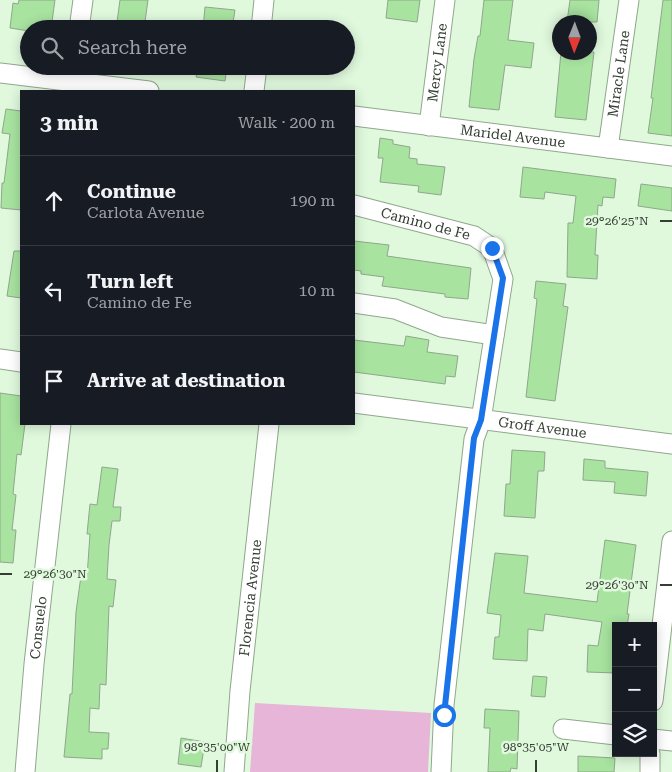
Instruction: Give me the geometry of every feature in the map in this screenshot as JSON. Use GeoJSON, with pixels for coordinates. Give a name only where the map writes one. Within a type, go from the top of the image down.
{"type":"FeatureCollection","features":[{"type":"Feature","properties":{"kind":"street"},"geometry":{"type":"LineString","coordinates":[[80,20],[83,0]]}},
{"type":"Feature","properties":{"kind":"street"},"geometry":{"type":"LineString","coordinates":[[262,20],[264,0]]}},
{"type":"Feature","properties":{"kind":"street","name":"Mercy Lane"},"geometry":{"type":"LineString","coordinates":[[429,126],[445,0]]}},
{"type":"Feature","properties":{"kind":"street","name":"Miracle Lane"},"geometry":{"type":"LineString","coordinates":[[608,148],[629,0]]}},
{"type":"Feature","properties":{"kind":"street"},"geometry":{"type":"LineString","coordinates":[[0,73],[20,73]]}},
{"type":"Feature","properties":{"kind":"street"},"geometry":{"type":"LineString","coordinates":[[77,75],[144,90]]}},
{"type":"Feature","properties":{"kind":"street"},"geometry":{"type":"LineString","coordinates":[[254,90],[256,75]]}},
{"type":"Feature","properties":{"kind":"street","name":"Maridel Avenue"},"geometry":{"type":"LineString","coordinates":[[355,116],[672,156]]}},
{"type":"Feature","properties":{"kind":"street","name":"Camino de Fe"},"geometry":{"type":"LineString","coordinates":[[355,205],[474,236],[492,248],[503,278],[494,335]]}},
{"type":"Feature","properties":{"kind":"street"},"geometry":{"type":"LineString","coordinates":[[355,304],[395,309],[441,327],[494,335],[481,420],[474,438],[444,705],[441,772]]}},
{"type":"Feature","properties":{"kind":"street"},"geometry":{"type":"LineString","coordinates":[[0,359],[20,362]]}},
{"type":"Feature","properties":{"kind":"street","name":"Groff Avenue"},"geometry":{"type":"LineString","coordinates":[[355,403],[672,444]]}},
{"type":"Feature","properties":{"kind":"street","name":"Consuelo"},"geometry":{"type":"LineString","coordinates":[[25,772],[34,664],[61,425]]}},
{"type":"Feature","properties":{"kind":"street","name":"Florencia Avenue"},"geometry":{"type":"LineString","coordinates":[[234,772],[240,691],[269,425]]}},
{"type":"Feature","properties":{"kind":"street"},"geometry":{"type":"LineString","coordinates":[[657,667],[672,541]]}},
{"type":"Feature","properties":{"kind":"street"},"geometry":{"type":"LineString","coordinates":[[563,729],[612,734]]}},
{"type":"Feature","properties":{"kind":"street"},"geometry":{"type":"LineString","coordinates":[[657,739],[672,741]]}},
{"type":"Feature","properties":{"kind":"street"},"geometry":{"type":"LineString","coordinates":[[650,757],[650,772]]}},
{"type":"Feature","properties":{"kind":"shaded area"},"geometry":{"type":"Polygon","coordinates":[[[255,703],[431,713],[428,772],[250,772],[255,703]]]}},
{"type":"Feature","properties":{"kind":"building"},"geometry":{"type":"Polygon","coordinates":[[[19,0],[55,0],[52,20],[20,20],[20,30],[10,28],[13,3],[18,4],[19,0]]]}},
{"type":"Feature","properties":{"kind":"building"},"geometry":{"type":"Polygon","coordinates":[[[120,0],[148,0],[145,20],[117,20],[120,0]]]}},
{"type":"Feature","properties":{"kind":"building"},"geometry":{"type":"Polygon","coordinates":[[[388,0],[420,0],[417,22],[386,18],[388,0]]]}},
{"type":"Feature","properties":{"kind":"building"},"geometry":{"type":"Polygon","coordinates":[[[484,0],[513,0],[508,40],[534,43],[531,68],[505,65],[499,110],[469,107],[474,59],[478,36],[480,36],[484,0]]]}},
{"type":"Feature","properties":{"kind":"building"},"geometry":{"type":"Polygon","coordinates":[[[570,0],[599,0],[597,22],[597,15],[568,15],[570,0]]]}},
{"type":"Feature","properties":{"kind":"building"},"geometry":{"type":"Polygon","coordinates":[[[663,0],[672,0],[672,136],[648,133],[663,0]]]}},
{"type":"Feature","properties":{"kind":"building"},"geometry":{"type":"Polygon","coordinates":[[[205,7],[235,10],[233,20],[204,20],[205,7]]]}},
{"type":"Feature","properties":{"kind":"building"},"geometry":{"type":"Polygon","coordinates":[[[560,60],[593,60],[586,120],[555,117],[560,60]]]}},
{"type":"Feature","properties":{"kind":"building"},"geometry":{"type":"Polygon","coordinates":[[[196,75],[226,75],[225,81],[196,77],[196,75]]]}},
{"type":"Feature","properties":{"kind":"building"},"geometry":{"type":"Polygon","coordinates":[[[6,109],[20,111],[20,210],[1,208],[2,183],[4,183],[10,134],[2,133],[6,109]]]}},
{"type":"Feature","properties":{"kind":"building"},"geometry":{"type":"Polygon","coordinates":[[[380,138],[393,140],[393,144],[410,147],[409,158],[417,159],[417,164],[445,167],[441,195],[418,192],[419,186],[380,182],[383,158],[378,158],[380,138]]]}},
{"type":"Feature","properties":{"kind":"building"},"geometry":{"type":"Polygon","coordinates":[[[523,167],[616,179],[614,198],[603,197],[602,206],[598,205],[595,255],[598,255],[597,279],[567,277],[568,223],[573,223],[576,196],[545,192],[544,199],[520,197],[523,167]]]}},
{"type":"Feature","properties":{"kind":"building"},"geometry":{"type":"Polygon","coordinates":[[[641,184],[672,188],[672,211],[638,206],[641,184]]]}},
{"type":"Feature","properties":{"kind":"building"},"geometry":{"type":"Polygon","coordinates":[[[355,241],[389,245],[387,256],[471,268],[468,299],[445,297],[445,294],[382,286],[384,277],[361,274],[361,271],[355,270],[355,241]]]}},
{"type":"Feature","properties":{"kind":"building"},"geometry":{"type":"Polygon","coordinates":[[[14,251],[20,251],[20,298],[7,296],[14,251]]]}},
{"type":"Feature","properties":{"kind":"building"},"geometry":{"type":"Polygon","coordinates":[[[536,281],[566,284],[563,306],[568,307],[555,401],[526,397],[537,299],[534,298],[536,281]]]}},
{"type":"Feature","properties":{"kind":"building"},"geometry":{"type":"Polygon","coordinates":[[[406,336],[429,340],[427,352],[458,356],[455,377],[446,376],[445,384],[355,372],[355,340],[404,346],[406,336]]]}},
{"type":"Feature","properties":{"kind":"building"},"geometry":{"type":"Polygon","coordinates":[[[0,393],[20,396],[20,425],[25,425],[21,455],[17,454],[13,494],[16,495],[12,530],[16,530],[13,563],[0,562],[0,393]]]}},
{"type":"Feature","properties":{"kind":"building"},"geometry":{"type":"Polygon","coordinates":[[[512,450],[545,452],[544,471],[538,471],[535,518],[504,516],[506,484],[510,484],[512,450]]]}},
{"type":"Feature","properties":{"kind":"building"},"geometry":{"type":"Polygon","coordinates":[[[584,459],[605,461],[605,468],[648,472],[646,496],[614,493],[615,482],[583,480],[584,459]]]}},
{"type":"Feature","properties":{"kind":"building"},"geometry":{"type":"Polygon","coordinates":[[[102,467],[118,469],[113,507],[121,507],[120,521],[112,521],[109,545],[107,579],[116,580],[113,607],[109,606],[106,685],[100,684],[99,709],[90,708],[89,732],[109,733],[108,749],[102,749],[102,759],[64,757],[70,694],[72,694],[76,612],[81,576],[87,577],[90,534],[87,534],[90,504],[97,505],[102,467]]]}},
{"type":"Feature","properties":{"kind":"building"},"geometry":{"type":"Polygon","coordinates":[[[605,540],[636,545],[627,614],[629,614],[628,622],[612,622],[612,673],[587,672],[588,645],[598,646],[602,622],[545,614],[543,631],[528,629],[527,661],[493,659],[495,637],[499,637],[501,615],[487,613],[495,553],[528,556],[524,593],[597,602],[605,540]]]}},
{"type":"Feature","properties":{"kind":"building"},"geometry":{"type":"Polygon","coordinates":[[[533,676],[547,677],[545,697],[531,696],[533,676]]]}},
{"type":"Feature","properties":{"kind":"building"},"geometry":{"type":"Polygon","coordinates":[[[485,709],[519,711],[517,769],[511,768],[510,772],[488,772],[490,728],[484,728],[485,709]]]}},
{"type":"Feature","properties":{"kind":"building"},"geometry":{"type":"Polygon","coordinates":[[[181,738],[205,742],[201,767],[178,764],[181,738]]]}},
{"type":"Feature","properties":{"kind":"building"},"geometry":{"type":"Polygon","coordinates":[[[578,756],[615,758],[614,772],[578,772],[578,756]]]}},
{"type":"Feature","properties":{"kind":"route"},"geometry":{"type":"LineString","coordinates":[[444,715],[474,438],[481,420],[503,278],[492,248]]}}]}
